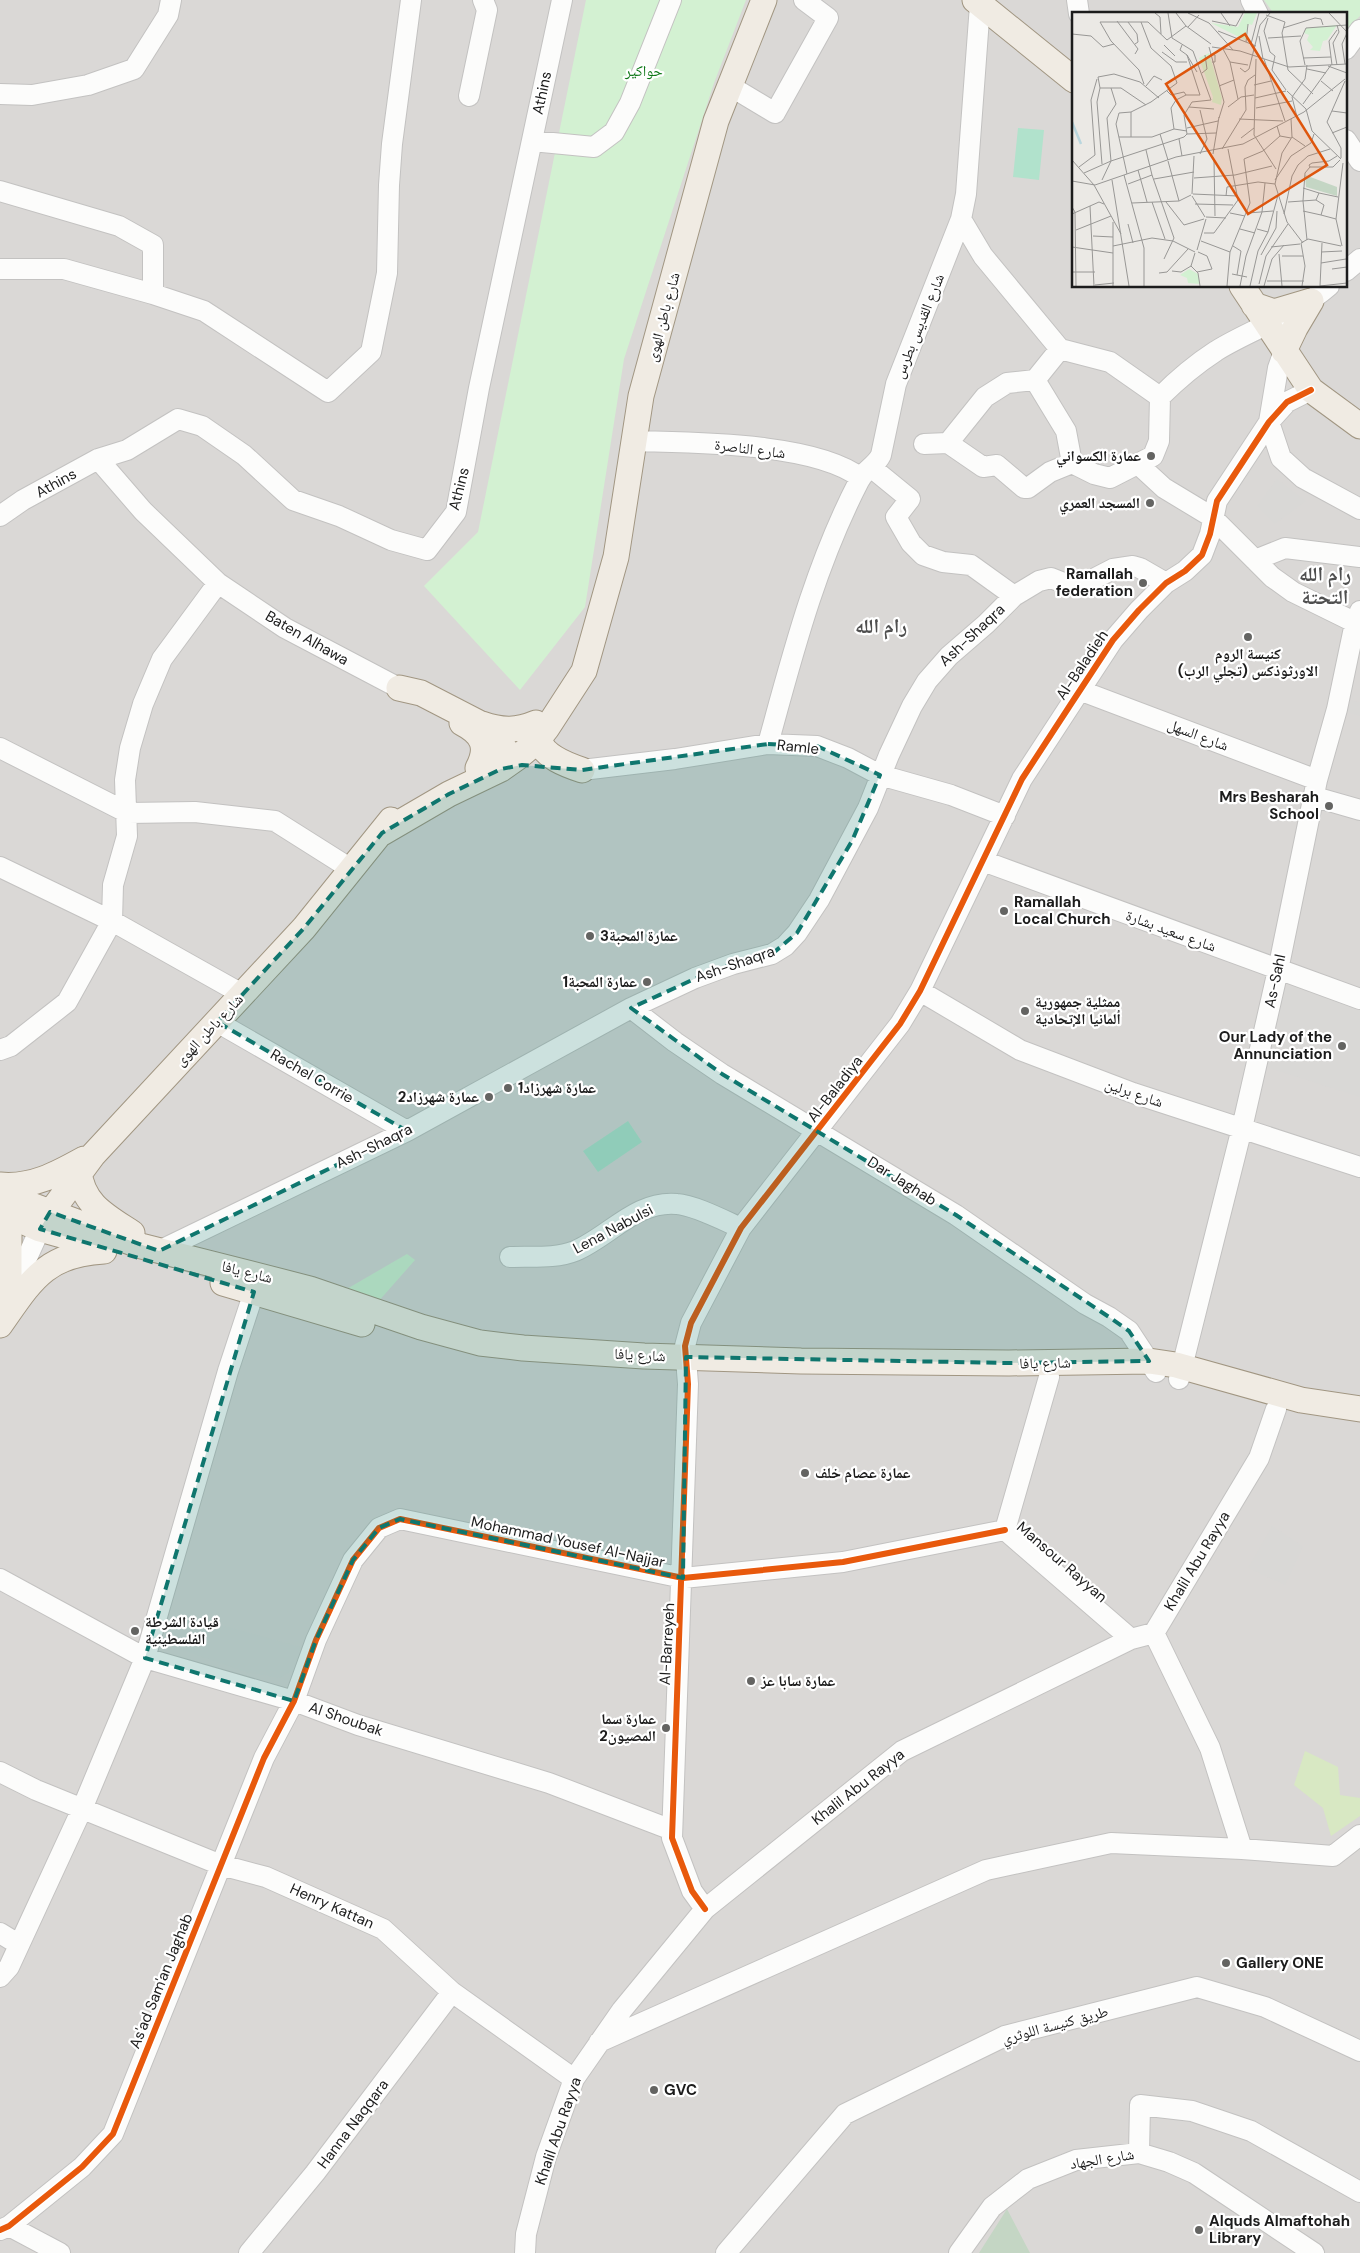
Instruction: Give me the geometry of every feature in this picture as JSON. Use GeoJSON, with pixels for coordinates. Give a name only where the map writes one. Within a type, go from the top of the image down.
{"type":"FeatureCollection","features":[{"type":"Feature","properties":{"kind":"main road","name":"شارع باطن الهوى"},"geometry":{"type":"LineString","coordinates":[[45,1220],[86,1163],[304,928],[382,833],[449,794],[495,763],[518,757],[579,681],[593,642],[616,557],[641,396],[716,121],[764,0]]}},
{"type":"Feature","properties":{"kind":"main road"},"geometry":{"type":"LineString","coordinates":[[978,2],[1072,78]]}},
{"type":"Feature","properties":{"kind":"main road"},"geometry":{"type":"LineString","coordinates":[[1248,296],[1274,312],[1320,294]]}},
{"type":"Feature","properties":{"kind":"main road"},"geometry":{"type":"LineString","coordinates":[[1284,351],[1294,328],[1320,294]]}},
{"type":"Feature","properties":{"kind":"main road"},"geometry":{"type":"LineString","coordinates":[[1248,296],[1311,390],[1360,426]]}},
{"type":"Feature","properties":{"kind":"main road"},"geometry":{"type":"LineString","coordinates":[[399,688],[421,693],[481,724],[496,734],[495,763]]}},
{"type":"Feature","properties":{"kind":"main road"},"geometry":{"type":"LineString","coordinates":[[399,688],[417,700],[473,729],[479,734],[483,753],[495,763],[582,770]]}},
{"type":"Feature","properties":{"kind":"main road"},"geometry":{"type":"LineString","coordinates":[[481,724],[508,730],[526,728],[538,731],[546,752],[567,765],[582,770]]}},
{"type":"Feature","properties":{"kind":"main road"},"geometry":{"type":"LineString","coordinates":[[0,1185],[32,1184],[86,1163],[84,1194],[91,1203],[113,1221],[159,1250]]}},
{"type":"Feature","properties":{"kind":"main road","name":"شارع يافا"},"geometry":{"type":"LineString","coordinates":[[0,1190],[45,1220],[114,1250],[410,1338],[512,1362],[687,1364],[1009,1363],[1166,1370],[1301,1400],[1360,1409]]}},
{"type":"Feature","properties":{"kind":"main road","name":"شارع يافا"},"geometry":{"type":"LineString","coordinates":[[0,1211],[45,1220],[310,1289],[421,1327],[480,1343],[687,1364],[1049,1377],[1166,1370],[1276,1409],[1360,1424]]}},
{"type":"Feature","properties":{"kind":"main road"},"geometry":{"type":"LineString","coordinates":[[0,1221],[9,1234],[5,1306]]}},
{"type":"Feature","properties":{"kind":"main road"},"geometry":{"type":"LineString","coordinates":[[0,1325],[34,1277],[47,1268],[72,1255],[114,1250]]}},
{"type":"Feature","properties":{"kind":"street"},"geometry":{"type":"LineString","coordinates":[[0,94],[32,95],[88,85],[134,69],[168,15],[171,0]]}},
{"type":"Feature","properties":{"kind":"street"},"geometry":{"type":"LineString","coordinates":[[0,269],[64,269],[153,294],[204,311],[328,392],[371,352],[387,273],[392,144],[411,0]]}},
{"type":"Feature","properties":{"kind":"street"},"geometry":{"type":"LineString","coordinates":[[469,96],[487,10],[483,0]]}},
{"type":"Feature","properties":{"kind":"street","name":"Athins"},"geometry":{"type":"LineString","coordinates":[[0,516],[23,500],[98,459],[126,450],[178,419],[202,426],[244,455],[293,500],[339,516],[391,540],[427,550],[456,512],[481,379],[562,0]]}},
{"type":"Feature","properties":{"kind":"street"},"geometry":{"type":"LineString","coordinates":[[532,140],[594,147],[614,132],[630,103],[671,0]]}},
{"type":"Feature","properties":{"kind":"street"},"geometry":{"type":"LineString","coordinates":[[730,86],[775,113],[828,18],[804,0]]}},
{"type":"Feature","properties":{"kind":"street"},"geometry":{"type":"LineString","coordinates":[[1251,0],[1257,12]]}},
{"type":"Feature","properties":{"kind":"street","name":"شارع القديس بطرس"},"geometry":{"type":"LineString","coordinates":[[768,744],[809,597],[842,514],[866,473],[881,455],[896,384],[902,365],[961,220],[966,194],[978,2]]}},
{"type":"Feature","properties":{"kind":"street"},"geometry":{"type":"LineString","coordinates":[[1348,46],[1360,30]]}},
{"type":"Feature","properties":{"kind":"street"},"geometry":{"type":"LineString","coordinates":[[0,191],[119,226],[153,245],[153,294]]}},
{"type":"Feature","properties":{"kind":"street"},"geometry":{"type":"LineString","coordinates":[[961,220],[983,256],[1060,348],[1110,362],[1160,397]]}},
{"type":"Feature","properties":{"kind":"street"},"geometry":{"type":"LineString","coordinates":[[946,260],[967,253],[983,256]]}},
{"type":"Feature","properties":{"kind":"street"},"geometry":{"type":"LineString","coordinates":[[1348,269],[1360,259]]}},
{"type":"Feature","properties":{"kind":"street"},"geometry":{"type":"LineString","coordinates":[[924,444],[948,443],[983,467],[997,466],[1024,488],[1028,488],[1054,469],[1072,463],[1094,474],[1110,478],[1139,465],[1154,456],[1158,450],[1160,397],[1199,363],[1218,350],[1268,326],[1320,294]]}},
{"type":"Feature","properties":{"kind":"street"},"geometry":{"type":"LineString","coordinates":[[948,443],[985,397],[1007,383],[1035,380],[1060,348]]}},
{"type":"Feature","properties":{"kind":"street"},"geometry":{"type":"LineString","coordinates":[[1284,351],[1278,368],[1269,422],[1281,458],[1288,467],[1317,487],[1360,509]]}},
{"type":"Feature","properties":{"kind":"street"},"geometry":{"type":"LineString","coordinates":[[1035,380],[1064,426],[1072,463]]}},
{"type":"Feature","properties":{"kind":"street","name":"Al-Baladieh"},"geometry":{"type":"LineString","coordinates":[[1004,816],[1022,779],[1113,640],[1166,583],[1185,571],[1202,555],[1210,534],[1212,518],[1224,486],[1269,422],[1287,402],[1311,390]]}},
{"type":"Feature","properties":{"kind":"street","name":"شارع الناصرة"},"geometry":{"type":"LineString","coordinates":[[634,441],[723,444],[800,455],[866,473],[910,499],[896,517],[916,549],[929,558],[943,562],[971,565],[1014,596]]}},
{"type":"Feature","properties":{"kind":"street","name":"Baten Alhawa"},"geometry":{"type":"LineString","coordinates":[[98,459],[143,511],[218,582],[285,628],[399,688]]}},
{"type":"Feature","properties":{"kind":"street"},"geometry":{"type":"LineString","coordinates":[[1139,465],[1164,488],[1212,518],[1272,577],[1293,592],[1358,620]]}},
{"type":"Feature","properties":{"kind":"street"},"geometry":{"type":"LineString","coordinates":[[1255,560],[1285,548],[1360,557]]}},
{"type":"Feature","properties":{"kind":"street","name":"Ash-Shaqra"},"geometry":{"type":"LineString","coordinates":[[159,1250],[407,1131],[631,1008],[695,978],[733,964],[772,954],[785,946],[797,933],[819,900],[868,808],[880,775],[912,706],[928,681],[948,656],[968,640],[1014,596],[1039,581],[1050,578],[1071,586],[1080,586],[1113,569],[1126,566],[1140,568],[1166,583]]}},
{"type":"Feature","properties":{"kind":"street"},"geometry":{"type":"LineString","coordinates":[[0,1050],[11,1046],[67,1002],[112,921],[114,885],[127,836],[128,813],[125,780],[130,748],[143,704],[162,660],[218,582]]}},
{"type":"Feature","properties":{"kind":"street","name":"As-Sahl"},"geometry":{"type":"LineString","coordinates":[[1166,1370],[1242,1128],[1316,789],[1358,620]]}},
{"type":"Feature","properties":{"kind":"street","name":"شارع السهل"},"geometry":{"type":"LineString","coordinates":[[1079,690],[1316,789],[1360,810]]}},
{"type":"Feature","properties":{"kind":"street","name":"Ramle"},"geometry":{"type":"LineString","coordinates":[[582,770],[675,759],[768,744],[817,746],[848,758],[880,775],[950,795],[1004,816]]}},
{"type":"Feature","properties":{"kind":"street"},"geometry":{"type":"LineString","coordinates":[[0,748],[128,813],[194,812],[275,821],[351,869]]}},
{"type":"Feature","properties":{"kind":"street","name":"Al-Baladiya"},"geometry":{"type":"LineString","coordinates":[[687,1364],[685,1346],[690,1323],[741,1228],[819,1131],[900,1024],[920,991],[1004,816]]}},
{"type":"Feature","properties":{"kind":"street","name":"شارع سعيد بشارة"},"geometry":{"type":"LineString","coordinates":[[983,861],[1360,999]]}},
{"type":"Feature","properties":{"kind":"street"},"geometry":{"type":"LineString","coordinates":[[0,867],[112,921],[242,994]]}},
{"type":"Feature","properties":{"kind":"street","name":"شارع برلين"},"geometry":{"type":"LineString","coordinates":[[920,991],[1020,1050],[1133,1094],[1360,1166]]}},
{"type":"Feature","properties":{"kind":"street","name":"Dar Jaghab"},"geometry":{"type":"LineString","coordinates":[[631,1008],[698,1058],[956,1215],[1078,1299],[1130,1331],[1166,1370]]}},
{"type":"Feature","properties":{"kind":"street","name":"Rachel Corrie"},"geometry":{"type":"LineString","coordinates":[[217,1022],[407,1131]]}},
{"type":"Feature","properties":{"kind":"street","name":"Lena Nabulsi"},"geometry":{"type":"LineString","coordinates":[[510,1257],[553,1256],[574,1251],[596,1240],[622,1220],[649,1207],[663,1204],[678,1204],[741,1228]]}},
{"type":"Feature","properties":{"kind":"street"},"geometry":{"type":"LineString","coordinates":[[5,1306],[45,1220]]}},
{"type":"Feature","properties":{"kind":"street"},"geometry":{"type":"LineString","coordinates":[[0,1977],[9,1967],[82,1809],[145,1658],[228,1371],[254,1292]]}},
{"type":"Feature","properties":{"kind":"street","name":"Al-Barreyeh"},"geometry":{"type":"LineString","coordinates":[[687,1364],[683,1578],[672,1838],[692,1891],[705,1909]]}},
{"type":"Feature","properties":{"kind":"street","name":"Mansour Rayyan"},"geometry":{"type":"LineString","coordinates":[[1049,1377],[1005,1530],[1131,1639]]}},
{"type":"Feature","properties":{"kind":"street","name":"Khalil Abu Rayya"},"geometry":{"type":"LineString","coordinates":[[523,2249],[546,2157],[574,2079],[622,2010],[705,1909],[902,1751],[1131,1639],[1154,1633],[1259,1458],[1276,1409]]}},
{"type":"Feature","properties":{"kind":"street","name":"Mohammad Yousef Al-Najjar"},"geometry":{"type":"LineString","coordinates":[[294,1701],[316,1640],[353,1560],[378,1528],[400,1519],[683,1578],[843,1562],[1005,1530]]}},
{"type":"Feature","properties":{"kind":"street","name":"Al Shoubak"},"geometry":{"type":"LineString","coordinates":[[0,1579],[145,1658],[294,1701],[358,1725],[549,1783],[672,1830]]}},
{"type":"Feature","properties":{"kind":"street"},"geometry":{"type":"LineString","coordinates":[[1154,1633],[1210,1748],[1242,1849]]}},
{"type":"Feature","properties":{"kind":"street","name":"As'ad Sam'an Jaghab"},"geometry":{"type":"LineString","coordinates":[[5,2228],[82,2168],[113,2134],[264,1758],[294,1701]]}},
{"type":"Feature","properties":{"kind":"street","name":"Henry Kattan"},"geometry":{"type":"LineString","coordinates":[[0,1772],[82,1809],[221,1865],[266,1877],[383,1929],[452,1992],[574,2079]]}},
{"type":"Feature","properties":{"kind":"street"},"geometry":{"type":"LineString","coordinates":[[600,2042],[986,1870],[1112,1843],[1242,1849],[1333,1856],[1360,1835]]}},
{"type":"Feature","properties":{"kind":"street"},"geometry":{"type":"LineString","coordinates":[[0,1933],[18,1944]]}},
{"type":"Feature","properties":{"kind":"street","name":"طريق كنيسة اللوثري"},"geometry":{"type":"LineString","coordinates":[[726,2253],[845,2114],[1005,2036],[1197,1987],[1265,2007],[1360,2051]]}},
{"type":"Feature","properties":{"kind":"street","name":"Hanna Naqqara"},"geometry":{"type":"LineString","coordinates":[[249,2253],[315,2174],[452,1992]]}},
{"type":"Feature","properties":{"kind":"street"},"geometry":{"type":"LineString","coordinates":[[1139,2153],[1140,2105],[1192,2111],[1251,2131],[1360,2192]]}},
{"type":"Feature","properties":{"kind":"street","name":"شارع الجهاد"},"geometry":{"type":"LineString","coordinates":[[959,2253],[992,2207],[1028,2179],[1076,2160],[1139,2153],[1169,2162],[1194,2173],[1314,2253]]}},
{"type":"Feature","properties":{"kind":"street"},"geometry":{"type":"LineString","coordinates":[[5,2228],[60,2253]]}},
{"type":"Feature","properties":{"kind":"highlighted area"},"geometry":{"type":"Polygon","coordinates":[[[768,744],[817,746],[880,775],[852,841],[797,933],[772,954],[714,970],[631,1008],[722,1074],[956,1215],[1109,1317],[1129,1331],[1149,1361],[1009,1363],[686,1357],[683,1578],[400,1519],[379,1528],[353,1560],[316,1640],[294,1701],[145,1658],[254,1292],[40,1229],[50,1212],[159,1251],[407,1131],[217,1022],[304,928],[382,833],[449,794],[501,769],[522,765],[582,770],[768,744]]]}},
{"type":"Feature","properties":{"kind":"shaded area"},"geometry":{"type":"Polygon","coordinates":[[[0,0],[1360,0],[1360,2253],[0,2253],[0,0]]]}},
{"type":"Feature","properties":{"kind":"shaded area"},"geometry":{"type":"Polygon","coordinates":[[[1277,479],[1306,501],[1275,524],[1257,506],[1277,479]]]}},
{"type":"Feature","properties":{"kind":"shaded area"},"geometry":{"type":"Polygon","coordinates":[[[1340,699],[1360,702],[1360,716],[1337,709],[1340,699]]]}},
{"type":"Feature","properties":{"kind":"shaded area","name":"Our Lady of the Annunciation"},"geometry":{"type":"Polygon","coordinates":[[[1295,985],[1360,1009],[1360,1097],[1266,1067],[1282,994],[1287,987],[1295,985]]]}},
{"type":"Feature","properties":{"kind":"shaded area"},"geometry":{"type":"Polygon","coordinates":[[[1272,1526],[1303,1546],[1285,1585],[1248,1568],[1272,1526]]]}},
{"type":"Feature","properties":{"kind":"shaded area"},"geometry":{"type":"Polygon","coordinates":[[[174,1615],[209,1622],[304,1648],[292,1671],[280,1678],[246,1672],[165,1644],[174,1615]]]}},
{"type":"Feature","properties":{"kind":"green space","name":"حواكير"},"geometry":{"type":"Polygon","coordinates":[[[586,0],[746,0],[714,83],[624,359],[585,607],[520,690],[424,586],[478,532],[586,0]]]}},
{"type":"Feature","properties":{"kind":"green space"},"geometry":{"type":"Polygon","coordinates":[[[1264,0],[1360,0],[1360,16],[1348,28],[1348,12],[1273,12],[1264,0]]]}},
{"type":"Feature","properties":{"kind":"green space"},"geometry":{"type":"Polygon","coordinates":[[[1018,128],[1044,130],[1039,180],[1013,177],[1018,128]]]}},
{"type":"Feature","properties":{"kind":"green space"},"geometry":{"type":"Polygon","coordinates":[[[628,1121],[642,1142],[598,1172],[583,1151],[628,1121]]]}},
{"type":"Feature","properties":{"kind":"green space"},"geometry":{"type":"Polygon","coordinates":[[[407,1254],[415,1260],[377,1303],[345,1290],[407,1254]]]}},
{"type":"Feature","properties":{"kind":"green space"},"geometry":{"type":"Polygon","coordinates":[[[1305,1751],[1338,1767],[1340,1795],[1360,1798],[1360,1816],[1331,1836],[1323,1808],[1294,1785],[1305,1751]]]}},
{"type":"Feature","properties":{"kind":"green space"},"geometry":{"type":"Polygon","coordinates":[[[1007,2209],[1030,2253],[979,2253],[1007,2209]]]}},
{"type":"Feature","properties":{"kind":"cycle path"},"geometry":{"type":"LineString","coordinates":[[705,1909],[692,1891],[672,1838],[688,1384],[685,1346],[691,1323],[741,1228],[900,1024],[920,991],[1022,779],[1113,640],[1166,583],[1185,571],[1202,555],[1210,534],[1217,501],[1269,422],[1287,402],[1311,390]]}},
{"type":"Feature","properties":{"kind":"cycle path"},"geometry":{"type":"LineString","coordinates":[[0,2230],[9,2226],[82,2167],[113,2134],[264,1758],[294,1701],[316,1640],[353,1560],[379,1528],[400,1519],[683,1578],[843,1562],[1005,1530]]}},
{"type":"Feature","properties":{"kind":"place","name":"عمارة الكسواني"},"geometry":{"type":"Point","coordinates":[1151,456]}},
{"type":"Feature","properties":{"kind":"place","name":"المسجد العمري"},"geometry":{"type":"Point","coordinates":[1150,503]}},
{"type":"Feature","properties":{"kind":"place","name":"Ramallah federation"},"geometry":{"type":"Point","coordinates":[1143,583]}},
{"type":"Feature","properties":{"kind":"place","name":"كنيسة الروم الاورثوذكس (تجلي الرب)"},"geometry":{"type":"Point","coordinates":[1248,637]}},
{"type":"Feature","properties":{"kind":"place","name":"Mrs Besharah School"},"geometry":{"type":"Point","coordinates":[1329,806]}},
{"type":"Feature","properties":{"kind":"place","name":"Ramallah Local Church"},"geometry":{"type":"Point","coordinates":[1004,911]}},
{"type":"Feature","properties":{"kind":"place","name":"عمارة المحبة3"},"geometry":{"type":"Point","coordinates":[590,936]}},
{"type":"Feature","properties":{"kind":"place","name":"عمارة المحبة1"},"geometry":{"type":"Point","coordinates":[647,982]}},
{"type":"Feature","properties":{"kind":"place","name":"ممثلية جمهورية ألمانيا الإتحادية"},"geometry":{"type":"Point","coordinates":[1025,1011]}},
{"type":"Feature","properties":{"kind":"place","name":"Our Lady of the Annunciation"},"geometry":{"type":"Point","coordinates":[1342,1046]}},
{"type":"Feature","properties":{"kind":"place","name":"عمارة شهرزاد1"},"geometry":{"type":"Point","coordinates":[508,1088]}},
{"type":"Feature","properties":{"kind":"place","name":"عمارة شهرزاد2"},"geometry":{"type":"Point","coordinates":[489,1097]}},
{"type":"Feature","properties":{"kind":"place","name":"عمارة عصام خلف"},"geometry":{"type":"Point","coordinates":[805,1473]}},
{"type":"Feature","properties":{"kind":"place","name":"قيادة الشرطة الفلسطينية"},"geometry":{"type":"Point","coordinates":[135,1631]}},
{"type":"Feature","properties":{"kind":"place","name":"عمارة سابا عز"},"geometry":{"type":"Point","coordinates":[751,1681]}},
{"type":"Feature","properties":{"kind":"place","name":"عمارة سما المصيون2"},"geometry":{"type":"Point","coordinates":[666,1728]}},
{"type":"Feature","properties":{"kind":"place","name":"Gallery ONE"},"geometry":{"type":"Point","coordinates":[1226,1963]}},
{"type":"Feature","properties":{"kind":"place","name":"GVC"},"geometry":{"type":"Point","coordinates":[654,2090]}},
{"type":"Feature","properties":{"kind":"place","name":"Alquds Almaftohah Library"},"geometry":{"type":"Point","coordinates":[1199,2230]}},
{"type":"Feature","properties":{"kind":"district","name":"رام الله التحتة"},"geometry":{"type":"Point","coordinates":[1325,586]}},
{"type":"Feature","properties":{"kind":"district","name":"رام الله"},"geometry":{"type":"Point","coordinates":[881,626]}}]}
